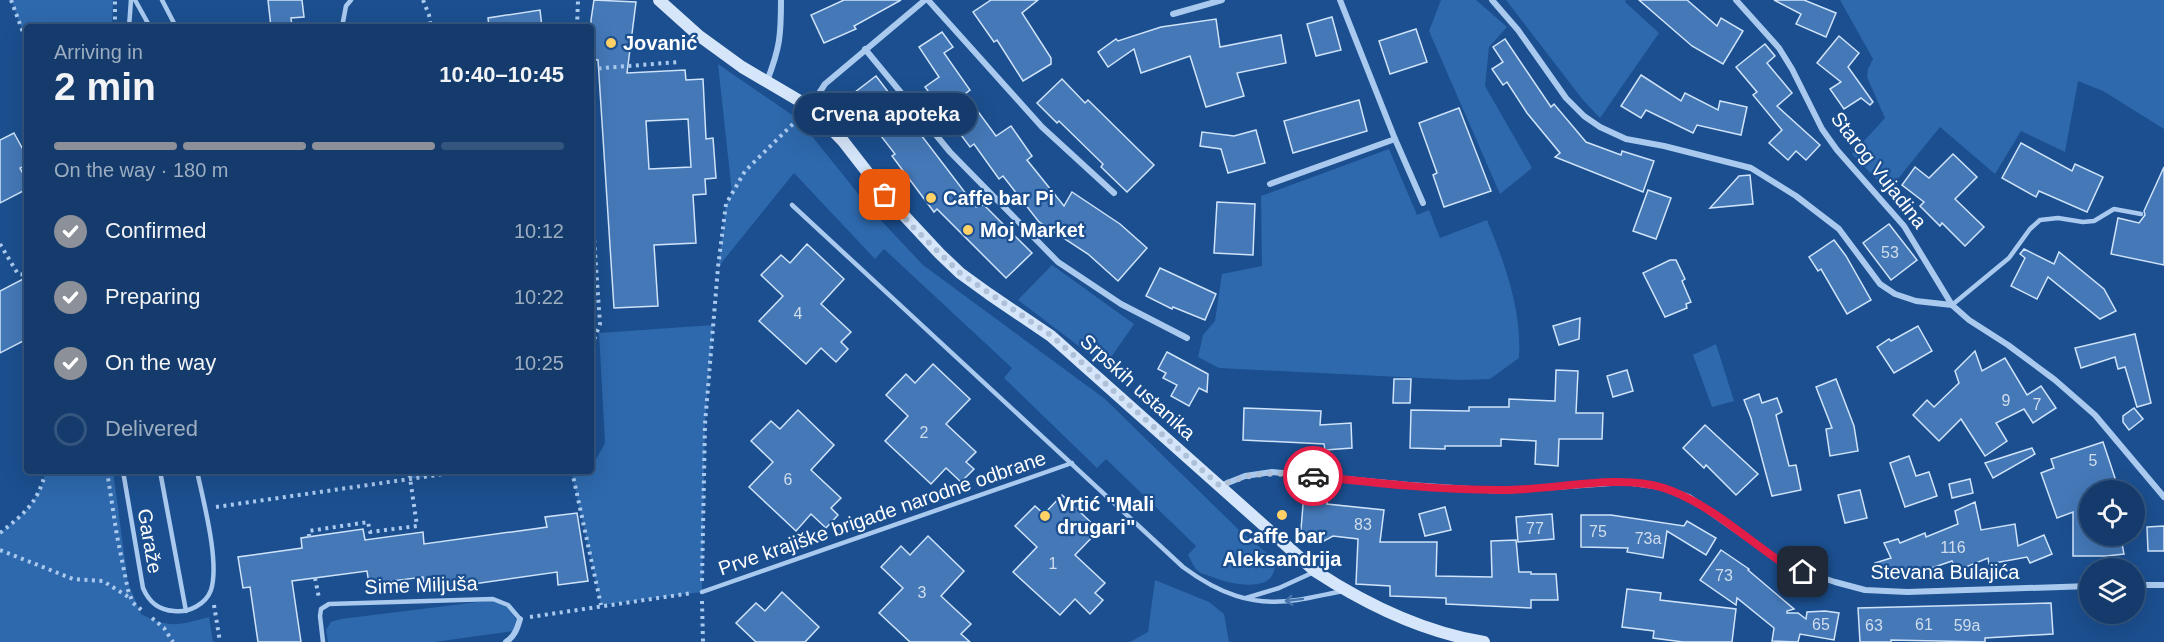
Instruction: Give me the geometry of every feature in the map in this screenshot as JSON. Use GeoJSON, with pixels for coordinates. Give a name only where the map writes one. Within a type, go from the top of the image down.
{"type":"FeatureCollection","features":[{"type":"Feature","properties":{"kind":"street","name":"Srpskih ustanika"},"geometry":{"type":"LineString","coordinates":[[659,0],[699,35],[742,67],[810,107],[843,141],[885,195],[960,273],[1052,336],[1315,571],[1376,608],[1437,632],[1484,642]]}},
{"type":"Feature","properties":{"kind":"street"},"geometry":{"type":"LineString","coordinates":[[767,81],[777,57],[781,38],[781,0]]}},
{"type":"Feature","properties":{"kind":"street"},"geometry":{"type":"LineString","coordinates":[[810,107],[825,84],[927,0],[1042,127],[1114,193]]}},
{"type":"Feature","properties":{"kind":"street"},"geometry":{"type":"LineString","coordinates":[[1173,14],[1222,0]]}},
{"type":"Feature","properties":{"kind":"street"},"geometry":{"type":"LineString","coordinates":[[1340,0],[1423,203]]}},
{"type":"Feature","properties":{"kind":"street"},"geometry":{"type":"LineString","coordinates":[[1492,0],[1518,30],[1566,98],[1592,122],[1626,139],[1751,168],[1796,196],[1839,229],[1880,284],[1895,294],[1916,301],[1952,305]]}},
{"type":"Feature","properties":{"kind":"street","name":"Starog Vujadina"},"geometry":{"type":"LineString","coordinates":[[1736,0],[1779,48],[1822,129],[1837,150],[1904,226],[1952,305],[1969,320],[2008,345],[2055,380],[2095,415],[2164,497]]}},
{"type":"Feature","properties":{"kind":"street"},"geometry":{"type":"LineString","coordinates":[[865,49],[950,152],[1058,262],[1121,304],[1186,338]]}},
{"type":"Feature","properties":{"kind":"street"},"geometry":{"type":"LineString","coordinates":[[1270,184],[1395,139]]}},
{"type":"Feature","properties":{"kind":"street","name":"Stevana Bulajića"},"geometry":{"type":"LineString","coordinates":[[1220,486],[1245,476],[1272,472],[1409,485],[1501,490],[1625,482],[1662,487],[1689,497],[1787,566],[1865,590],[1907,592],[2079,586]]}},
{"type":"Feature","properties":{"kind":"street"},"geometry":{"type":"LineString","coordinates":[[2145,585],[2164,585]]}},
{"type":"Feature","properties":{"kind":"street"},"geometry":{"type":"LineString","coordinates":[[506,642],[517,631],[520,619]]}},
{"type":"Feature","properties":{"kind":"lane"},"geometry":{"type":"LineString","coordinates":[[129,24],[133,0]]}},
{"type":"Feature","properties":{"kind":"lane"},"geometry":{"type":"LineString","coordinates":[[133,0],[148,24]]}},
{"type":"Feature","properties":{"kind":"lane"},"geometry":{"type":"LineString","coordinates":[[162,0],[174,24]]}},
{"type":"Feature","properties":{"kind":"lane"},"geometry":{"type":"LineString","coordinates":[[343,24],[346,6],[351,0]]}},
{"type":"Feature","properties":{"kind":"lane","name":"Prve krajiške brigade narodne odbrane"},"geometry":{"type":"LineString","coordinates":[[792,205],[1184,567],[1205,583],[1244,598],[1274,602],[1296,601],[1344,590]]}},
{"type":"Feature","properties":{"kind":"lane"},"geometry":{"type":"LineString","coordinates":[[1952,305],[2009,258],[2030,229],[2040,220],[2058,218],[2083,222],[2094,221],[2114,209],[2141,214]]}},
{"type":"Feature","properties":{"kind":"lane","name":"Prve krajiške brigade narodne odbrane"},"geometry":{"type":"LineString","coordinates":[[702,592],[1072,463]]}},
{"type":"Feature","properties":{"kind":"lane","name":"Garaže"},"geometry":{"type":"LineString","coordinates":[[123,474],[140,576],[148,600],[170,611],[186,611]]}},
{"type":"Feature","properties":{"kind":"lane"},"geometry":{"type":"LineString","coordinates":[[161,474],[186,611],[198,606],[208,597],[214,577],[206,508],[198,474]]}},
{"type":"Feature","properties":{"kind":"lane"},"geometry":{"type":"LineString","coordinates":[[1244,598],[1279,588],[1315,571]]}},
{"type":"Feature","properties":{"kind":"lane","name":"Sime Miljuša"},"geometry":{"type":"LineString","coordinates":[[323,642],[321,609],[329,604],[494,599],[508,606],[520,619]]}},
{"type":"Feature","properties":{"kind":"path"},"geometry":{"type":"LineString","coordinates":[[11,0],[24,35]]}},
{"type":"Feature","properties":{"kind":"path"},"geometry":{"type":"LineString","coordinates":[[115,0],[115,24]]}},
{"type":"Feature","properties":{"kind":"path"},"geometry":{"type":"LineString","coordinates":[[423,0],[430,24]]}},
{"type":"Feature","properties":{"kind":"path"},"geometry":{"type":"LineString","coordinates":[[577,24],[578,0]]}},
{"type":"Feature","properties":{"kind":"path"},"geometry":{"type":"LineString","coordinates":[[594,69],[678,62]]}},
{"type":"Feature","properties":{"kind":"path"},"geometry":{"type":"LineString","coordinates":[[703,642],[705,424],[718,267],[726,204],[745,171],[810,107]]}},
{"type":"Feature","properties":{"kind":"path"},"geometry":{"type":"LineString","coordinates":[[594,238],[600,324],[594,340]]}},
{"type":"Feature","properties":{"kind":"path"},"geometry":{"type":"LineString","coordinates":[[0,244],[18,274],[24,275]]}},
{"type":"Feature","properties":{"kind":"path"},"geometry":{"type":"LineString","coordinates":[[0,533],[25,513],[34,502],[45,474]]}},
{"type":"Feature","properties":{"kind":"path"},"geometry":{"type":"LineString","coordinates":[[309,537],[309,531],[368,522],[369,532],[417,526],[409,474]]}},
{"type":"Feature","properties":{"kind":"path"},"geometry":{"type":"LineString","coordinates":[[206,508],[447,474]]}},
{"type":"Feature","properties":{"kind":"path"},"geometry":{"type":"LineString","coordinates":[[573,474],[601,605]]}},
{"type":"Feature","properties":{"kind":"path"},"geometry":{"type":"LineString","coordinates":[[412,526],[413,534]]}},
{"type":"Feature","properties":{"kind":"path"},"geometry":{"type":"LineString","coordinates":[[0,550],[73,579],[103,581],[126,597],[148,600]]}},
{"type":"Feature","properties":{"kind":"path"},"geometry":{"type":"LineString","coordinates":[[315,578],[318,594]]}},
{"type":"Feature","properties":{"kind":"path"},"geometry":{"type":"LineString","coordinates":[[520,619],[601,605],[702,592]]}},
{"type":"Feature","properties":{"kind":"path"},"geometry":{"type":"LineString","coordinates":[[213,598],[220,642]]}},
{"type":"Feature","properties":{"kind":"shaded area"},"geometry":{"type":"Polygon","coordinates":[[[11,0],[113,0],[112,24],[24,24],[24,35],[11,0]]]}},
{"type":"Feature","properties":{"kind":"shaded area"},"geometry":{"type":"Polygon","coordinates":[[[1441,0],[1476,0],[1507,27],[1489,47],[1485,86],[1532,168],[1500,194],[1429,31],[1441,0]]]}},
{"type":"Feature","properties":{"kind":"shaded area"},"geometry":{"type":"Polygon","coordinates":[[[1506,0],[1626,0],[1625,2],[1659,33],[1600,118],[1583,100],[1506,0]]]}},
{"type":"Feature","properties":{"kind":"shaded area"},"geometry":{"type":"Polygon","coordinates":[[[1840,0],[2164,0],[2164,129],[2103,91],[2078,81],[2065,152],[2021,131],[1995,174],[1940,127],[1888,191],[1852,154],[1885,118],[1867,77],[1873,59],[1840,0]]]}},
{"type":"Feature","properties":{"kind":"shaded area"},"geometry":{"type":"Polygon","coordinates":[[[718,64],[798,119],[873,212],[923,265],[1105,399],[1240,531],[1274,559],[1274,570],[1270,578],[1263,583],[1231,583],[1198,571],[1188,555],[1196,546],[1106,459],[1097,468],[1004,378],[1012,368],[884,249],[875,259],[794,173],[718,267],[726,204],[732,193],[718,64]]]}},
{"type":"Feature","properties":{"kind":"shaded area"},"geometry":{"type":"Polygon","coordinates":[[[1389,149],[1417,215],[1429,210],[1440,238],[1487,220],[1506,270],[1515,305],[1519,358],[1490,379],[1461,380],[1219,368],[1198,357],[1203,335],[1215,321],[1222,274],[1262,266],[1261,196],[1389,149]]]}},
{"type":"Feature","properties":{"kind":"shaded area"},"geometry":{"type":"Polygon","coordinates":[[[1052,265],[1134,324],[1105,366],[1018,300],[1052,265]]]}},
{"type":"Feature","properties":{"kind":"shaded area"},"geometry":{"type":"Polygon","coordinates":[[[713,325],[705,424],[702,592],[601,605],[572,474],[594,474],[594,463],[605,442],[599,333],[713,325]]]}},
{"type":"Feature","properties":{"kind":"shaded area"},"geometry":{"type":"Polygon","coordinates":[[[1716,344],[1734,401],[1712,407],[1693,355],[1716,344]]]}},
{"type":"Feature","properties":{"kind":"shaded area"},"geometry":{"type":"Polygon","coordinates":[[[45,474],[113,474],[128,583],[141,614],[167,624],[190,622],[209,617],[213,642],[0,642],[0,533],[29,506],[45,474]]]}},
{"type":"Feature","properties":{"kind":"shaded area"},"geometry":{"type":"Polygon","coordinates":[[[409,474],[444,474],[410,479],[409,474]]]}},
{"type":"Feature","properties":{"kind":"shaded area"},"geometry":{"type":"Polygon","coordinates":[[[1155,580],[1209,602],[1224,614],[1229,642],[1130,642],[1148,632],[1155,580]]]}},
{"type":"Feature","properties":{"kind":"shaded area"},"geometry":{"type":"Polygon","coordinates":[[[494,600],[508,608],[516,619],[513,631],[434,642],[328,642],[326,630],[331,622],[341,619],[494,600]]]}},
{"type":"Feature","properties":{"kind":"building"},"geometry":{"type":"Polygon","coordinates":[[[268,0],[302,0],[304,17],[291,18],[292,24],[271,24],[268,0]]]}},
{"type":"Feature","properties":{"kind":"building"},"geometry":{"type":"Polygon","coordinates":[[[594,0],[636,2],[627,73],[685,70],[686,80],[703,79],[706,139],[713,138],[716,178],[705,179],[706,194],[693,195],[696,243],[654,245],[658,306],[614,308],[598,60],[594,59],[594,24],[591,24],[594,0]],[[688,119],[646,121],[649,169],[691,167],[688,119]]]}},
{"type":"Feature","properties":{"kind":"building"},"geometry":{"type":"Polygon","coordinates":[[[844,0],[901,0],[854,26],[856,29],[824,43],[811,15],[844,0]]]}},
{"type":"Feature","properties":{"kind":"building"},"geometry":{"type":"Polygon","coordinates":[[[991,0],[1038,0],[1022,13],[1051,58],[1051,64],[1023,81],[997,40],[994,42],[973,12],[991,0]]]}},
{"type":"Feature","properties":{"kind":"building"},"geometry":{"type":"Polygon","coordinates":[[[1639,0],[1687,0],[1717,26],[1721,18],[1743,31],[1723,64],[1692,46],[1639,0]]]}},
{"type":"Feature","properties":{"kind":"building"},"geometry":{"type":"Polygon","coordinates":[[[1774,0],[1804,0],[1836,13],[1826,37],[1796,24],[1801,14],[1774,0]]]}},
{"type":"Feature","properties":{"kind":"building"},"geometry":{"type":"Polygon","coordinates":[[[540,10],[542,24],[489,24],[488,18],[540,10]]]}},
{"type":"Feature","properties":{"kind":"building"},"geometry":{"type":"Polygon","coordinates":[[[1332,17],[1341,50],[1316,56],[1307,24],[1332,17]]]}},
{"type":"Feature","properties":{"kind":"building"},"geometry":{"type":"Polygon","coordinates":[[[1216,19],[1220,47],[1281,35],[1286,63],[1237,73],[1244,96],[1206,107],[1190,56],[1141,73],[1134,49],[1108,67],[1098,52],[1116,39],[1118,41],[1161,27],[1216,19]]]}},
{"type":"Feature","properties":{"kind":"building"},"geometry":{"type":"Polygon","coordinates":[[[1416,29],[1427,62],[1390,74],[1379,41],[1416,29]]]}},
{"type":"Feature","properties":{"kind":"building"},"geometry":{"type":"Polygon","coordinates":[[[942,32],[953,47],[944,53],[970,90],[965,94],[996,136],[1011,126],[1032,156],[1027,160],[1064,206],[1072,192],[1120,224],[1147,248],[1118,281],[1088,254],[1039,222],[1003,176],[999,179],[974,144],[970,147],[925,87],[939,77],[919,47],[942,32]]]}},
{"type":"Feature","properties":{"kind":"building"},"geometry":{"type":"Polygon","coordinates":[[[1839,36],[1859,53],[1848,67],[1873,102],[1870,105],[1861,98],[1844,109],[1830,89],[1841,82],[1817,63],[1839,36]]]}},
{"type":"Feature","properties":{"kind":"building"},"geometry":{"type":"Polygon","coordinates":[[[1505,39],[1551,107],[1554,104],[1586,142],[1621,155],[1622,151],[1654,161],[1643,192],[1555,157],[1560,153],[1527,113],[1507,82],[1503,85],[1492,69],[1503,62],[1493,47],[1505,39]]]}},
{"type":"Feature","properties":{"kind":"building"},"geometry":{"type":"Polygon","coordinates":[[[1765,44],[1775,56],[1767,63],[1792,93],[1777,106],[1820,145],[1806,160],[1796,151],[1788,160],[1769,143],[1782,130],[1753,95],[1757,92],[1736,67],[1765,44]]]}},
{"type":"Feature","properties":{"kind":"building"},"geometry":{"type":"Polygon","coordinates":[[[1641,75],[1681,101],[1685,93],[1718,110],[1720,101],[1747,107],[1741,135],[1697,125],[1693,133],[1646,110],[1641,118],[1621,106],[1641,75]]]}},
{"type":"Feature","properties":{"kind":"building"},"geometry":{"type":"Polygon","coordinates":[[[876,76],[976,207],[984,205],[1032,253],[1006,278],[937,209],[934,212],[892,156],[895,154],[850,96],[876,76]]]}},
{"type":"Feature","properties":{"kind":"building"},"geometry":{"type":"Polygon","coordinates":[[[1062,79],[1085,103],[1088,100],[1154,165],[1127,192],[1101,167],[1103,164],[1037,103],[1062,79]]]}},
{"type":"Feature","properties":{"kind":"building"},"geometry":{"type":"Polygon","coordinates":[[[1359,100],[1367,131],[1293,153],[1284,121],[1359,100]]]}},
{"type":"Feature","properties":{"kind":"building"},"geometry":{"type":"Polygon","coordinates":[[[1459,108],[1491,191],[1444,207],[1433,175],[1437,173],[1419,123],[1459,108]]]}},
{"type":"Feature","properties":{"kind":"building"},"geometry":{"type":"Polygon","coordinates":[[[1256,130],[1265,163],[1228,173],[1221,149],[1200,146],[1202,132],[1234,136],[1256,130]]]}},
{"type":"Feature","properties":{"kind":"building"},"geometry":{"type":"Polygon","coordinates":[[[14,133],[24,151],[24,166],[20,168],[24,175],[24,191],[0,203],[0,140],[14,133]]]}},
{"type":"Feature","properties":{"kind":"building"},"geometry":{"type":"Polygon","coordinates":[[[2021,143],[2072,171],[2075,164],[2103,177],[2087,212],[2039,191],[2036,197],[2002,178],[2021,143]]]}},
{"type":"Feature","properties":{"kind":"building"},"geometry":{"type":"Polygon","coordinates":[[[1953,154],[1977,177],[1955,199],[1984,227],[1965,246],[1942,223],[1940,226],[1920,206],[1924,202],[1902,185],[1915,167],[1929,178],[1953,154]]]}},
{"type":"Feature","properties":{"kind":"building"},"geometry":{"type":"Polygon","coordinates":[[[2164,167],[2164,265],[2111,254],[2118,218],[2139,223],[2145,215],[2144,211],[2164,167]]]}},
{"type":"Feature","properties":{"kind":"building"},"geometry":{"type":"Polygon","coordinates":[[[1750,175],[1753,204],[1710,208],[1739,176],[1750,175]]]}},
{"type":"Feature","properties":{"kind":"building"},"geometry":{"type":"Polygon","coordinates":[[[1648,190],[1671,198],[1656,239],[1633,231],[1648,190]]]}},
{"type":"Feature","properties":{"kind":"building"},"geometry":{"type":"Polygon","coordinates":[[[1217,202],[1255,204],[1253,255],[1214,253],[1217,202]]]}},
{"type":"Feature","properties":{"kind":"building"},"geometry":{"type":"Polygon","coordinates":[[[1889,224],[1917,260],[1891,280],[1863,243],[1889,224]]]}},
{"type":"Feature","properties":{"kind":"building"},"geometry":{"type":"Polygon","coordinates":[[[1834,240],[1846,256],[1871,300],[1847,314],[1821,269],[1818,271],[1809,257],[1834,240]]]}},
{"type":"Feature","properties":{"kind":"building"},"geometry":{"type":"Polygon","coordinates":[[[807,244],[844,279],[821,304],[851,332],[841,342],[848,349],[836,362],[821,348],[806,364],[759,321],[783,296],[761,275],[781,255],[790,263],[807,244]]]}},
{"type":"Feature","properties":{"kind":"building"},"geometry":{"type":"Polygon","coordinates":[[[2024,249],[2054,264],[2059,252],[2104,289],[2116,311],[2100,319],[2048,277],[2037,299],[2011,286],[2025,258],[2020,254],[2024,249]]]}},
{"type":"Feature","properties":{"kind":"building"},"geometry":{"type":"Polygon","coordinates":[[[1670,260],[1676,260],[1685,279],[1682,281],[1691,302],[1686,304],[1687,308],[1665,317],[1643,273],[1670,260]]]}},
{"type":"Feature","properties":{"kind":"building"},"geometry":{"type":"Polygon","coordinates":[[[1160,268],[1216,294],[1205,320],[1173,307],[1172,309],[1146,296],[1160,268]]]}},
{"type":"Feature","properties":{"kind":"building"},"geometry":{"type":"Polygon","coordinates":[[[24,279],[24,341],[0,353],[0,291],[24,279]]]}},
{"type":"Feature","properties":{"kind":"building"},"geometry":{"type":"Polygon","coordinates":[[[1580,318],[1579,339],[1559,345],[1553,326],[1580,318]]]}},
{"type":"Feature","properties":{"kind":"building"},"geometry":{"type":"Polygon","coordinates":[[[1918,326],[1932,351],[1894,373],[1877,347],[1918,326]]]}},
{"type":"Feature","properties":{"kind":"building"},"geometry":{"type":"Polygon","coordinates":[[[2135,334],[2151,403],[2137,407],[2125,367],[2118,369],[2115,357],[2081,368],[2075,348],[2135,334]]]}},
{"type":"Feature","properties":{"kind":"building"},"geometry":{"type":"Polygon","coordinates":[[[1975,351],[1982,371],[2005,358],[2027,395],[2041,386],[2056,408],[2033,423],[2024,409],[1996,423],[2007,441],[1985,456],[1961,419],[1939,441],[1913,415],[1927,400],[1934,407],[1959,383],[1955,371],[1975,351]]]}},
{"type":"Feature","properties":{"kind":"building"},"geometry":{"type":"Polygon","coordinates":[[[1167,352],[1208,374],[1207,392],[1199,388],[1189,406],[1171,396],[1177,385],[1163,378],[1166,373],[1158,369],[1167,352]]]}},
{"type":"Feature","properties":{"kind":"building"},"geometry":{"type":"Polygon","coordinates":[[[933,364],[970,399],[946,424],[976,452],[966,462],[974,469],[961,482],[946,468],[931,484],[885,441],[908,416],[886,395],[906,374],[915,383],[933,364]]]}},
{"type":"Feature","properties":{"kind":"building"},"geometry":{"type":"Polygon","coordinates":[[[1556,370],[1578,371],[1576,413],[1603,413],[1602,439],[1559,439],[1558,466],[1535,464],[1536,441],[1501,439],[1501,446],[1410,448],[1411,410],[1469,411],[1469,407],[1509,407],[1509,399],[1555,401],[1556,370]]]}},
{"type":"Feature","properties":{"kind":"building"},"geometry":{"type":"Polygon","coordinates":[[[1627,370],[1633,391],[1613,397],[1607,376],[1627,370]]]}},
{"type":"Feature","properties":{"kind":"building"},"geometry":{"type":"Polygon","coordinates":[[[1394,379],[1411,379],[1410,403],[1393,403],[1394,379]]]}},
{"type":"Feature","properties":{"kind":"building"},"geometry":{"type":"Polygon","coordinates":[[[1836,379],[1854,426],[1858,451],[1830,456],[1826,429],[1832,428],[1816,387],[1836,379]]]}},
{"type":"Feature","properties":{"kind":"building"},"geometry":{"type":"Polygon","coordinates":[[[1759,394],[1762,403],[1777,398],[1782,412],[1776,415],[1789,466],[1796,465],[1801,490],[1772,496],[1744,400],[1759,394]]]}},
{"type":"Feature","properties":{"kind":"building"},"geometry":{"type":"Polygon","coordinates":[[[1244,408],[1321,411],[1320,425],[1351,423],[1352,448],[1325,450],[1324,444],[1243,440],[1244,408]]]}},
{"type":"Feature","properties":{"kind":"building"},"geometry":{"type":"Polygon","coordinates":[[[2134,408],[2143,419],[2129,430],[2123,422],[2123,416],[2134,408]]]}},
{"type":"Feature","properties":{"kind":"building"},"geometry":{"type":"Polygon","coordinates":[[[798,410],[834,445],[811,470],[841,498],[831,508],[838,515],[826,528],[811,514],[796,531],[749,487],[773,462],[751,441],[771,421],[780,429],[798,410]]]}},
{"type":"Feature","properties":{"kind":"building"},"geometry":{"type":"Polygon","coordinates":[[[1705,425],[1758,474],[1736,495],[1706,465],[1704,468],[1683,448],[1705,425]]]}},
{"type":"Feature","properties":{"kind":"building"},"geometry":{"type":"Polygon","coordinates":[[[2103,442],[2116,480],[2079,480],[2079,546],[2122,546],[2124,554],[2073,556],[2073,512],[2057,518],[2041,473],[2054,468],[2051,459],[2103,442]]]}},
{"type":"Feature","properties":{"kind":"building"},"geometry":{"type":"Polygon","coordinates":[[[2032,448],[2035,454],[1993,478],[1985,463],[2032,448]]]}},
{"type":"Feature","properties":{"kind":"building"},"geometry":{"type":"Polygon","coordinates":[[[1909,456],[1916,476],[1929,472],[1937,496],[1905,507],[1890,463],[1909,456]]]}},
{"type":"Feature","properties":{"kind":"building"},"geometry":{"type":"Polygon","coordinates":[[[1970,479],[1973,493],[1952,498],[1949,484],[1970,479]]]}},
{"type":"Feature","properties":{"kind":"building"},"geometry":{"type":"Polygon","coordinates":[[[1860,490],[1867,518],[1845,523],[1838,495],[1860,490]]]}},
{"type":"Feature","properties":{"kind":"building"},"geometry":{"type":"Polygon","coordinates":[[[1304,493],[1328,495],[1327,504],[1384,510],[1380,542],[1437,542],[1436,576],[1492,577],[1491,541],[1516,540],[1519,572],[1556,574],[1558,600],[1531,600],[1531,608],[1446,604],[1446,598],[1390,596],[1390,586],[1356,584],[1358,539],[1333,536],[1322,542],[1300,541],[1304,493]]]}},
{"type":"Feature","properties":{"kind":"building"},"geometry":{"type":"Polygon","coordinates":[[[1062,495],[1099,530],[1075,555],[1105,583],[1095,593],[1103,600],[1090,614],[1075,599],[1060,615],[1013,572],[1037,547],[1015,526],[1035,506],[1044,514],[1062,495]]]}},
{"type":"Feature","properties":{"kind":"building"},"geometry":{"type":"Polygon","coordinates":[[[1975,502],[1981,530],[2015,524],[2018,546],[2044,535],[2052,554],[2030,563],[2027,557],[1989,564],[1988,558],[1956,571],[1952,561],[1917,573],[1916,570],[1896,577],[1894,574],[1880,579],[1875,563],[1891,558],[1884,543],[1898,539],[1900,543],[1925,533],[1926,537],[1958,524],[1955,511],[1975,502]]]}},
{"type":"Feature","properties":{"kind":"building"},"geometry":{"type":"Polygon","coordinates":[[[1445,507],[1451,530],[1425,536],[1419,514],[1445,507]]]}},
{"type":"Feature","properties":{"kind":"building"},"geometry":{"type":"Polygon","coordinates":[[[577,513],[588,581],[558,585],[557,572],[425,591],[423,577],[369,584],[367,571],[292,581],[301,642],[258,642],[250,587],[243,588],[238,557],[302,548],[301,538],[363,529],[365,540],[423,532],[424,544],[547,527],[545,517],[577,513]]]}},
{"type":"Feature","properties":{"kind":"building"},"geometry":{"type":"Polygon","coordinates":[[[1552,514],[1554,539],[1518,542],[1516,517],[1552,514]]]}},
{"type":"Feature","properties":{"kind":"building"},"geometry":{"type":"Polygon","coordinates":[[[1581,515],[1611,515],[1684,526],[1687,521],[1716,538],[1706,555],[1667,531],[1663,558],[1627,552],[1628,548],[1581,547],[1581,515]]]}},
{"type":"Feature","properties":{"kind":"building"},"geometry":{"type":"Polygon","coordinates":[[[2164,526],[2164,551],[2148,551],[2147,527],[2164,526]]]}},
{"type":"Feature","properties":{"kind":"building"},"geometry":{"type":"Polygon","coordinates":[[[928,536],[964,571],[941,596],[971,624],[961,634],[970,642],[910,642],[879,613],[903,588],[881,567],[901,546],[910,555],[928,536]]]}},
{"type":"Feature","properties":{"kind":"building"},"geometry":{"type":"Polygon","coordinates":[[[1721,550],[1749,569],[1794,609],[1787,613],[1798,613],[1806,619],[1807,612],[1839,613],[1834,640],[1800,634],[1798,642],[1772,641],[1774,628],[1737,598],[1736,605],[1700,580],[1721,550]]]}},
{"type":"Feature","properties":{"kind":"building"},"geometry":{"type":"Polygon","coordinates":[[[1627,589],[1661,593],[1660,600],[1736,609],[1732,642],[1683,642],[1653,638],[1654,631],[1622,627],[1627,589]]]}},
{"type":"Feature","properties":{"kind":"building"},"geometry":{"type":"Polygon","coordinates":[[[782,592],[819,627],[805,642],[756,642],[736,623],[756,603],[765,611],[782,592]]]}},
{"type":"Feature","properties":{"kind":"building"},"geometry":{"type":"Polygon","coordinates":[[[2051,603],[2053,634],[1985,638],[1985,642],[1891,640],[1891,642],[1860,642],[1858,608],[2051,603]]]}},
{"type":"Feature","properties":{"kind":"way so far"},"geometry":{"type":"LineString","coordinates":[[885,195],[912,226],[960,273],[1052,336],[1220,486],[1245,476],[1272,472],[1313,476]]}},
{"type":"Feature","properties":{"kind":"place","name":"Jovanić"},"geometry":{"type":"Point","coordinates":[611,43]}},
{"type":"Feature","properties":{"kind":"place","name":"Crvena apoteka"},"geometry":{"type":"Point","coordinates":[885,195]}},
{"type":"Feature","properties":{"kind":"place","name":"Caffe bar Pi"},"geometry":{"type":"Point","coordinates":[931,198]}},
{"type":"Feature","properties":{"kind":"place","name":"Moj Market"},"geometry":{"type":"Point","coordinates":[968,230]}},
{"type":"Feature","properties":{"kind":"place","name":"Caffe bar Aleksandrija"},"geometry":{"type":"Point","coordinates":[1282,515]}},
{"type":"Feature","properties":{"kind":"place","name":"Vrtić \"Mali drugari\""},"geometry":{"type":"Point","coordinates":[1045,516]}},
{"type":"Feature","properties":{"kind":"route"},"geometry":{"type":"LineString","coordinates":[[1313,476],[1409,485],[1501,490],[1625,482],[1662,487],[1689,497],[1764,551],[1787,566],[1803,572]]}}]}
